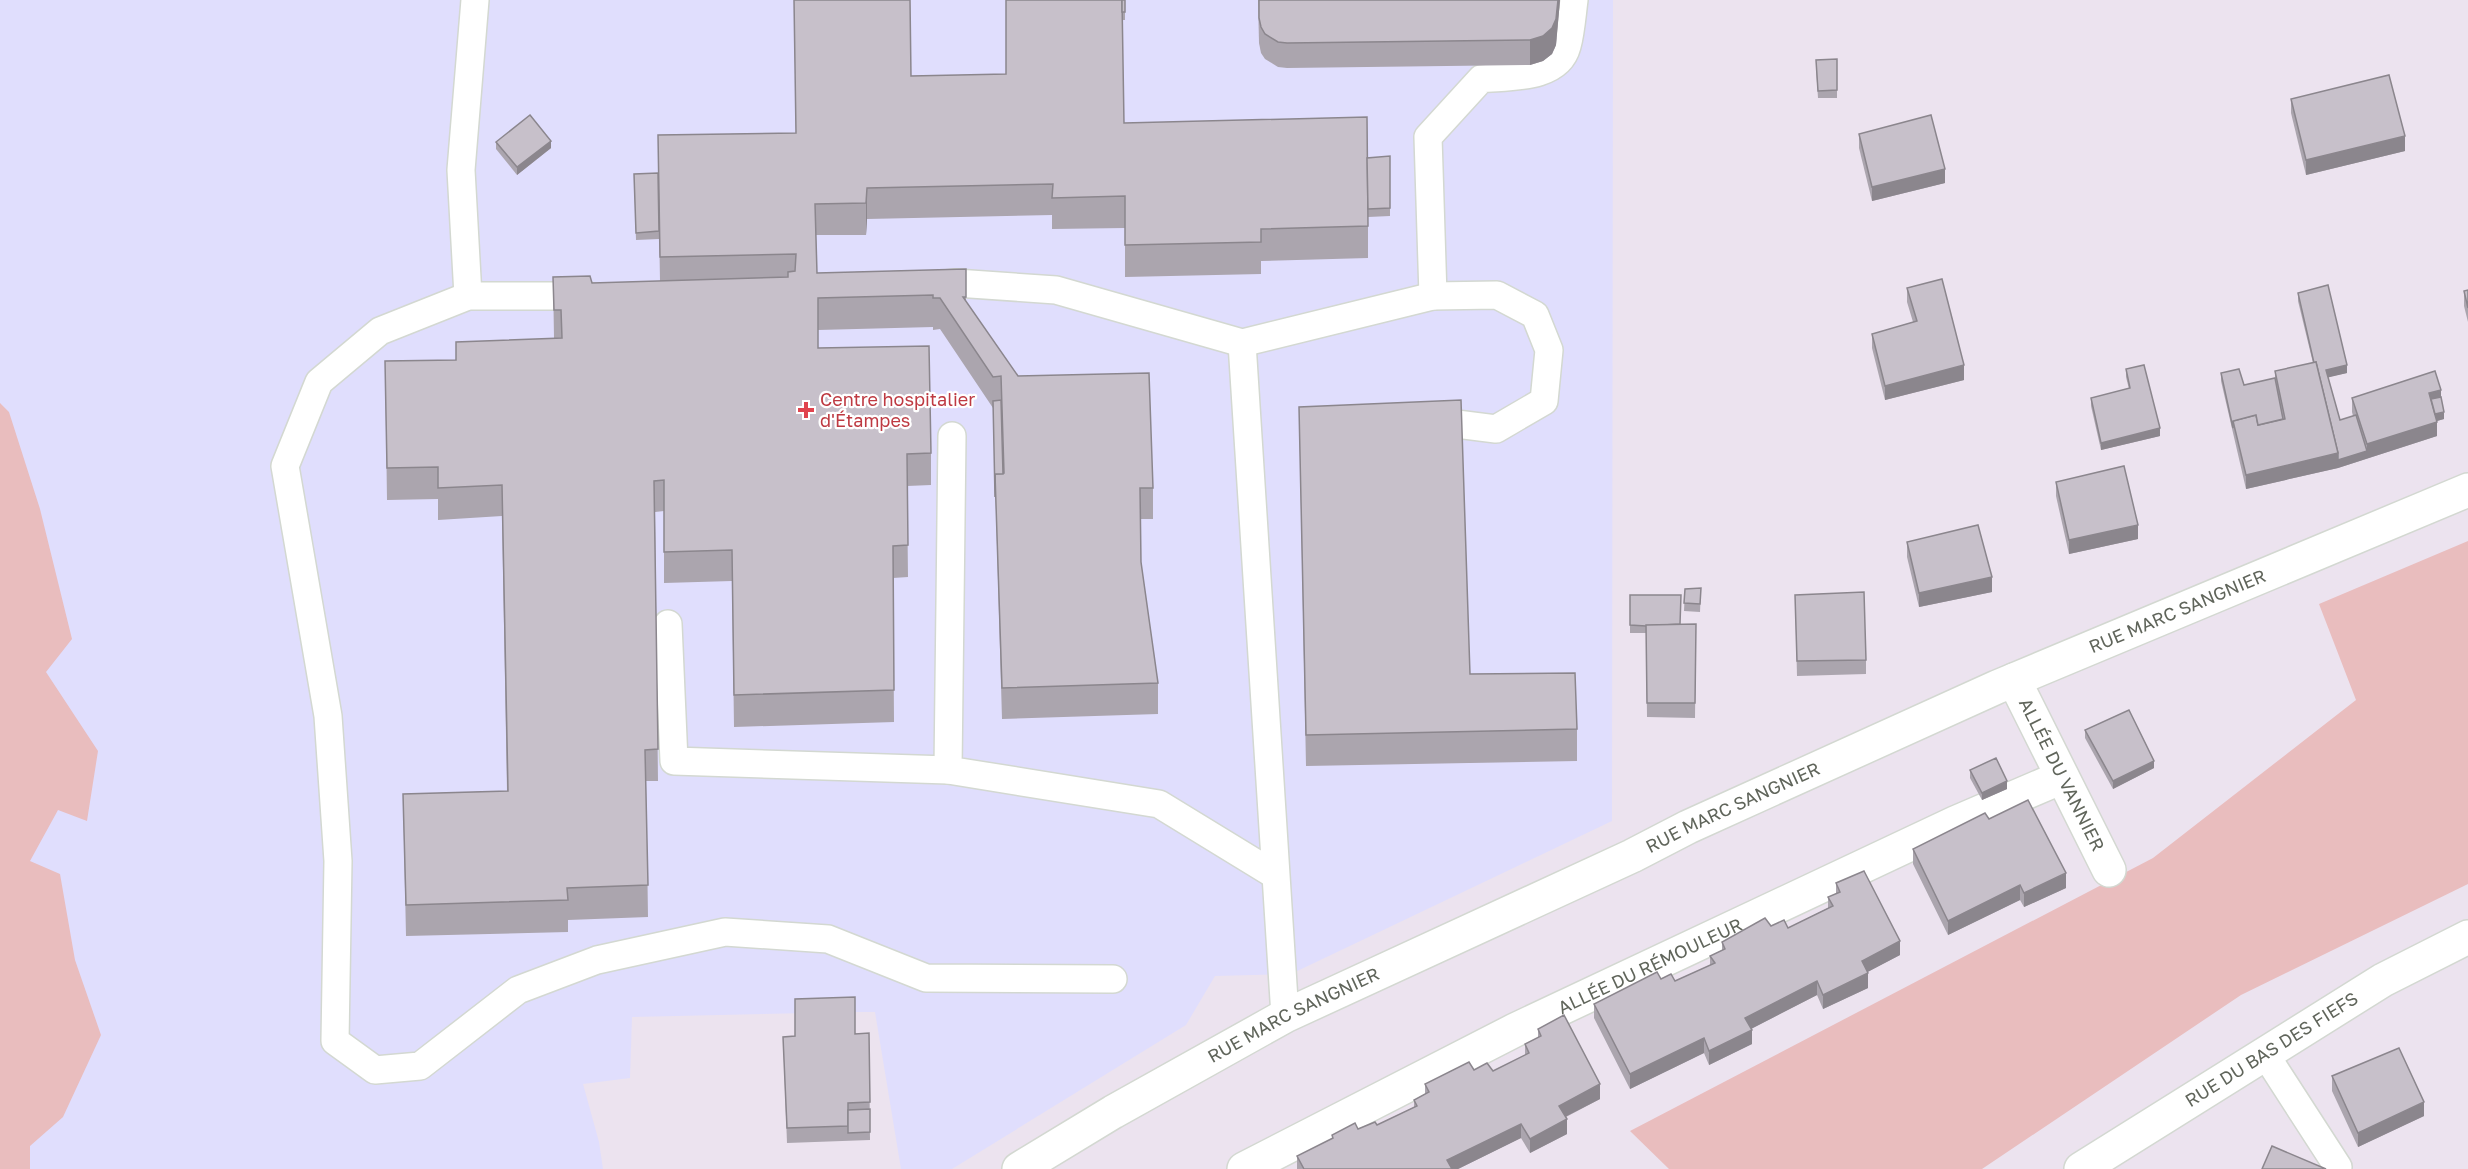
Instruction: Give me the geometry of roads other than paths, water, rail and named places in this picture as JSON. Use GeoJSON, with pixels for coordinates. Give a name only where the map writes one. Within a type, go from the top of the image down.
{"type":"FeatureCollection","features":[{"type":"Feature","properties":{"kind":"street","name":"RUE MARC SANGNIER"},"geometry":{"type":"LineString","coordinates":[[1019,1169],[1113,1112],[1285,1016],[1632,856],[1688,827],[2014,680],[2468,490]]}},
{"type":"Feature","properties":{"kind":"street","name":"ALLÉE DU VANNIER"},"geometry":{"type":"LineString","coordinates":[[2014,680],[2109,870]]}},
{"type":"Feature","properties":{"kind":"street","name":"ALLÉE DU RÉMOULEUR"},"geometry":{"type":"LineString","coordinates":[[1262,1165],[1525,1025],[1945,828],[2062,777]]}},
{"type":"Feature","properties":{"kind":"street","name":"RUE DU BAS DES FIEFS"},"geometry":{"type":"LineString","coordinates":[[2081,1169],[2383,980],[2468,937]]}},
{"type":"Feature","properties":{"kind":"lane"},"geometry":{"type":"LineString","coordinates":[[468,296],[461,170],[475,0]]}},
{"type":"Feature","properties":{"kind":"lane"},"geometry":{"type":"LineString","coordinates":[[1433,296],[1428,137],[1481,80],[1534,74],[1552,67],[1567,49],[1574,0]]}},
{"type":"Feature","properties":{"kind":"lane"},"geometry":{"type":"LineString","coordinates":[[900,289],[956,284],[1056,290],[1242,344],[1433,296],[1497,295],[1535,315],[1549,350],[1544,400],[1496,429],[1400,417]]}},
{"type":"Feature","properties":{"kind":"lane"},"geometry":{"type":"LineString","coordinates":[[615,297],[468,296],[380,331],[319,382],[285,466],[328,716],[338,861],[334,1041],[375,1070],[420,1066],[518,990],[597,960],[725,932],[828,939],[926,978],[1113,979]]}},
{"type":"Feature","properties":{"kind":"lane"},"geometry":{"type":"LineString","coordinates":[[1242,344],[1285,1016]]}},
{"type":"Feature","properties":{"kind":"lane"},"geometry":{"type":"LineString","coordinates":[[948,770],[952,436]]}},
{"type":"Feature","properties":{"kind":"lane"},"geometry":{"type":"LineString","coordinates":[[668,624],[674,761],[948,770],[1159,804],[1275,875]]}},
{"type":"Feature","properties":{"kind":"lane"},"geometry":{"type":"LineString","coordinates":[[2265,1054],[2338,1167]]}},
{"type":"Feature","properties":{"kind":"place","name":"Centre hospitalier d'Étampes"},"geometry":{"type":"Point","coordinates":[806,410]}}]}
